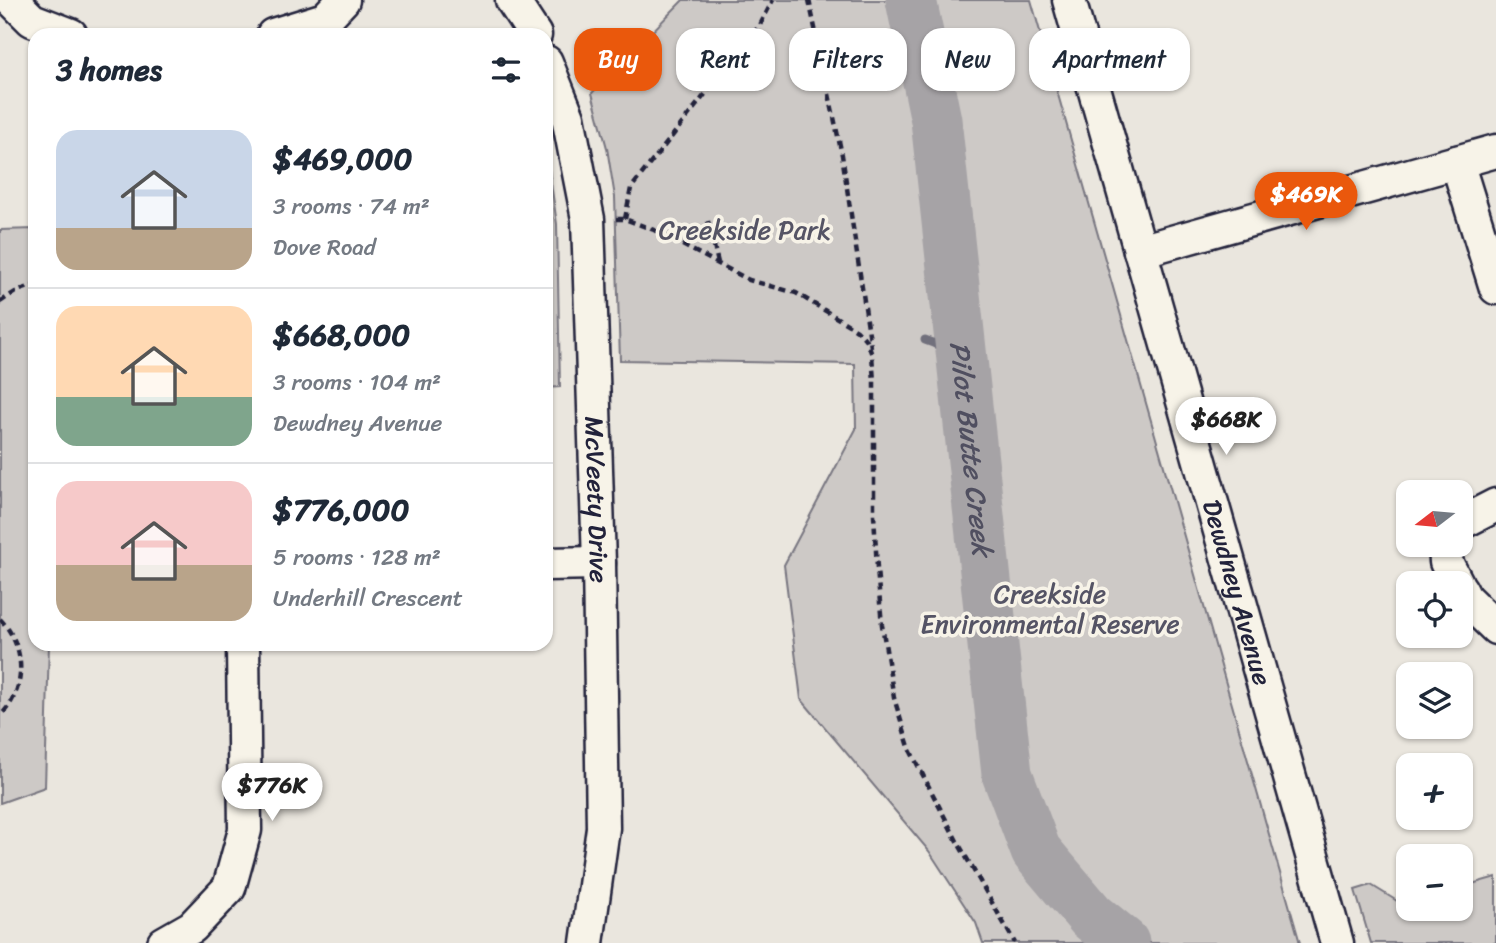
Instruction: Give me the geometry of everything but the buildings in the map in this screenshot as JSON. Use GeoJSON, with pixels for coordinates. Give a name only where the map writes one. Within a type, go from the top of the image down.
{"type":"FeatureCollection","features":[{"type":"Feature","properties":{"kind":"street"},"geometry":{"type":"LineString","coordinates":[[12,0],[32,20],[53,28]]}},
{"type":"Feature","properties":{"kind":"street"},"geometry":{"type":"LineString","coordinates":[[296,28],[325,19],[343,0]]}},
{"type":"Feature","properties":{"kind":"street"},"geometry":{"type":"LineString","coordinates":[[512,0],[530,28]]}},
{"type":"Feature","properties":{"kind":"street","name":"Dewdney Avenue"},"geometry":{"type":"LineString","coordinates":[[1069,0],[1337,943]]}},
{"type":"Feature","properties":{"kind":"street","name":"McVeety Drive"},"geometry":{"type":"LineString","coordinates":[[553,80],[568,117],[588,219],[599,564],[603,828],[587,943]]}},
{"type":"Feature","properties":{"kind":"street"},"geometry":{"type":"LineString","coordinates":[[1140,251],[1496,151]]}},
{"type":"Feature","properties":{"kind":"street"},"geometry":{"type":"LineString","coordinates":[[1457,162],[1496,288]]}},
{"type":"Feature","properties":{"kind":"street"},"geometry":{"type":"LineString","coordinates":[[1474,516],[1496,505]]}},
{"type":"Feature","properties":{"kind":"street"},"geometry":{"type":"LineString","coordinates":[[553,564],[599,564]]}},
{"type":"Feature","properties":{"kind":"street"},"geometry":{"type":"LineString","coordinates":[[1473,606],[1496,628]]}},
{"type":"Feature","properties":{"kind":"street"},"geometry":{"type":"LineString","coordinates":[[164,943],[192,927],[229,887],[246,830],[243,651]]}},
{"type":"Feature","properties":{"kind":"path"},"geometry":{"type":"LineString","coordinates":[[625,219],[631,188],[760,25],[774,0]]}},
{"type":"Feature","properties":{"kind":"path"},"geometry":{"type":"LineString","coordinates":[[809,0],[842,155],[872,355],[876,555],[882,625],[894,698],[910,750],[962,851],[1015,943]]}},
{"type":"Feature","properties":{"kind":"path"},"geometry":{"type":"LineString","coordinates":[[588,219],[625,219],[676,241],[749,280],[796,293],[857,330],[867,341],[872,355]]}},
{"type":"Feature","properties":{"kind":"path"},"geometry":{"type":"LineString","coordinates":[[708,221],[718,264]]}},
{"type":"Feature","properties":{"kind":"path"},"geometry":{"type":"LineString","coordinates":[[0,302],[28,287]]}},
{"type":"Feature","properties":{"kind":"path"},"geometry":{"type":"LineString","coordinates":[[0,619],[13,634],[19,651],[20,671],[19,686],[10,706],[0,716]]}},
{"type":"Feature","properties":{"kind":"green space","name":"Creekside Environmental Reserve"},"geometry":{"type":"Polygon","coordinates":[[[683,0],[1031,0],[1039,28],[1029,28],[1029,91],[1057,91],[1300,943],[983,943],[976,923],[929,851],[801,699],[784,565],[856,429],[855,364],[620,360],[615,197],[607,148],[592,93],[662,91],[662,28],[656,28],[683,0]]]}},
{"type":"Feature","properties":{"kind":"green space"},"geometry":{"type":"Polygon","coordinates":[[[553,197],[557,224],[560,387],[553,388],[553,197]]]}},
{"type":"Feature","properties":{"kind":"green space"},"geometry":{"type":"Polygon","coordinates":[[[28,229],[28,651],[49,651],[45,787],[0,803],[0,230],[28,229]]]}},
{"type":"Feature","properties":{"kind":"green space"},"geometry":{"type":"Polygon","coordinates":[[[1496,877],[1496,943],[1371,943],[1355,890],[1371,885],[1396,900],[1396,921],[1473,921],[1473,884],[1496,877]]]}},
{"type":"Feature","properties":{"kind":"waterway","name":"Pilot Butte Creek"},"geometry":{"type":"LineString","coordinates":[[911,0],[936,120],[1007,774],[1036,851],[1091,916],[1124,943]]}},
{"type":"Feature","properties":{"kind":"waterway"},"geometry":{"type":"LineString","coordinates":[[925,340],[948,352],[963,373]]}},
{"type":"Feature","properties":{"kind":"park label","name":"Creekside Park"},"geometry":{"type":"Point","coordinates":[745,230]}}]}
